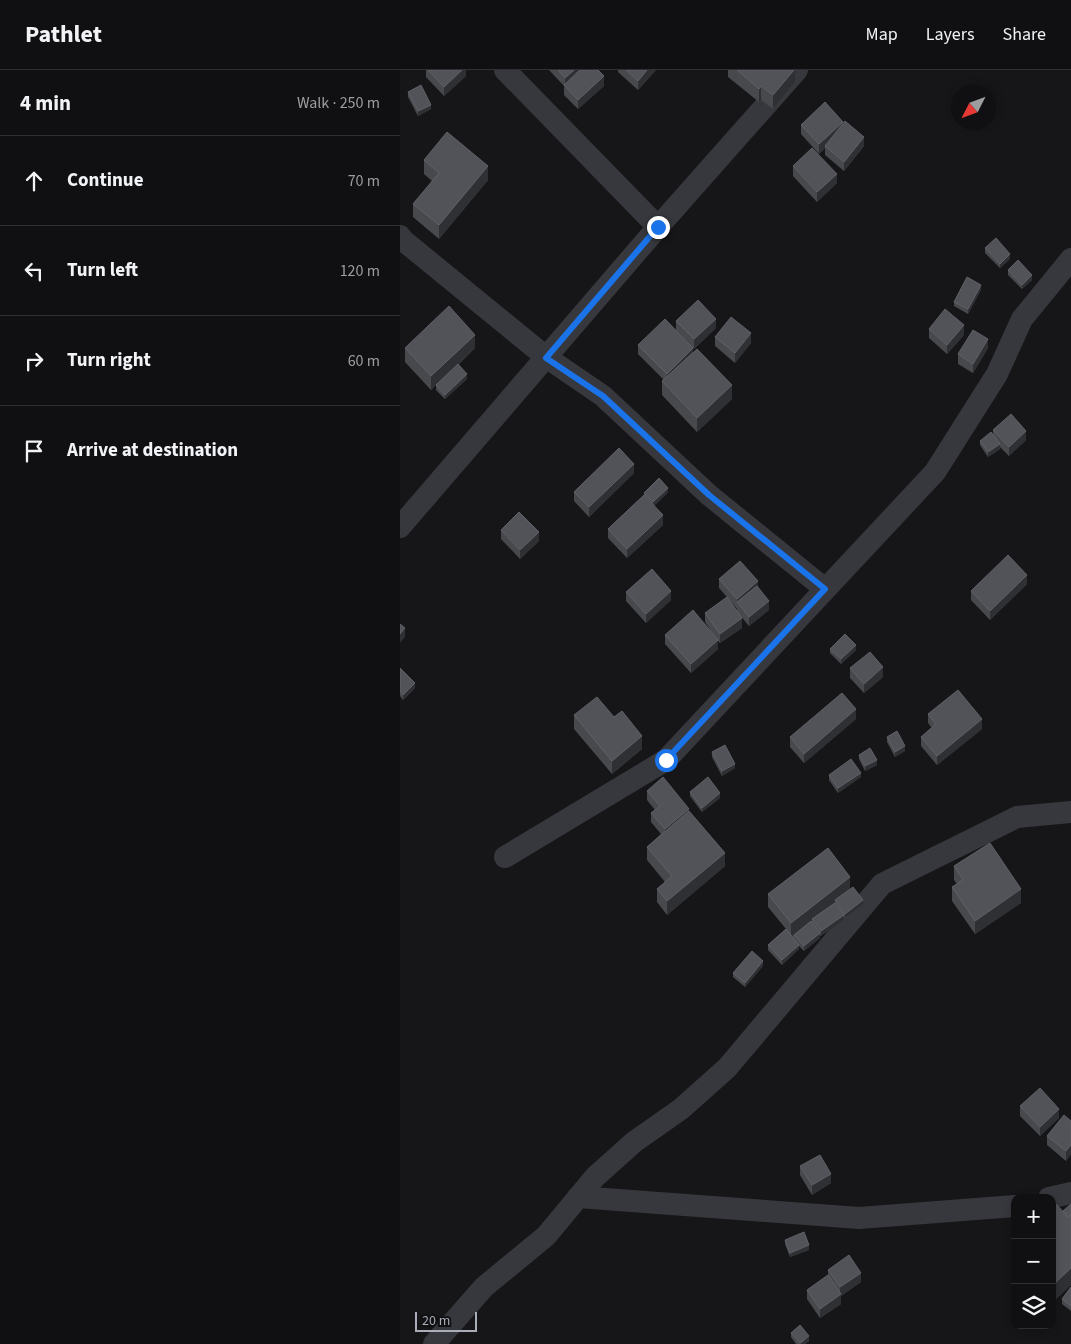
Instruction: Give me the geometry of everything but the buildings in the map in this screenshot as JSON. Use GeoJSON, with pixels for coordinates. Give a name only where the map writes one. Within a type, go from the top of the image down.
{"type":"FeatureCollection","features":[{"type":"Feature","properties":{"kind":"street"},"geometry":{"type":"LineString","coordinates":[[505,70],[658,227]]}},
{"type":"Feature","properties":{"kind":"street"},"geometry":{"type":"LineString","coordinates":[[404,513],[546,358],[658,227],[797,70]]}},
{"type":"Feature","properties":{"kind":"street"},"geometry":{"type":"LineString","coordinates":[[400,236],[404,242],[546,358],[603,396],[709,495],[825,589]]}},
{"type":"Feature","properties":{"kind":"street"},"geometry":{"type":"LineString","coordinates":[[505,857],[666,760],[935,472],[997,374],[1022,319],[1068,267]]}},
{"type":"Feature","properties":{"kind":"street"},"geometry":{"type":"LineString","coordinates":[[434,1344],[484,1287],[546,1236],[595,1177],[634,1142],[681,1109],[728,1068],[882,884],[1017,817],[1071,812]]}},
{"type":"Feature","properties":{"kind":"street"},"geometry":{"type":"LineString","coordinates":[[1056,1196],[1071,1193]]}},
{"type":"Feature","properties":{"kind":"street"},"geometry":{"type":"LineString","coordinates":[[578,1198],[859,1218],[1011,1206]]}},
{"type":"Feature","properties":{"kind":"route"},"geometry":{"type":"LineString","coordinates":[[658,227],[546,358],[603,396],[709,495],[825,589],[666,760]]}}]}
